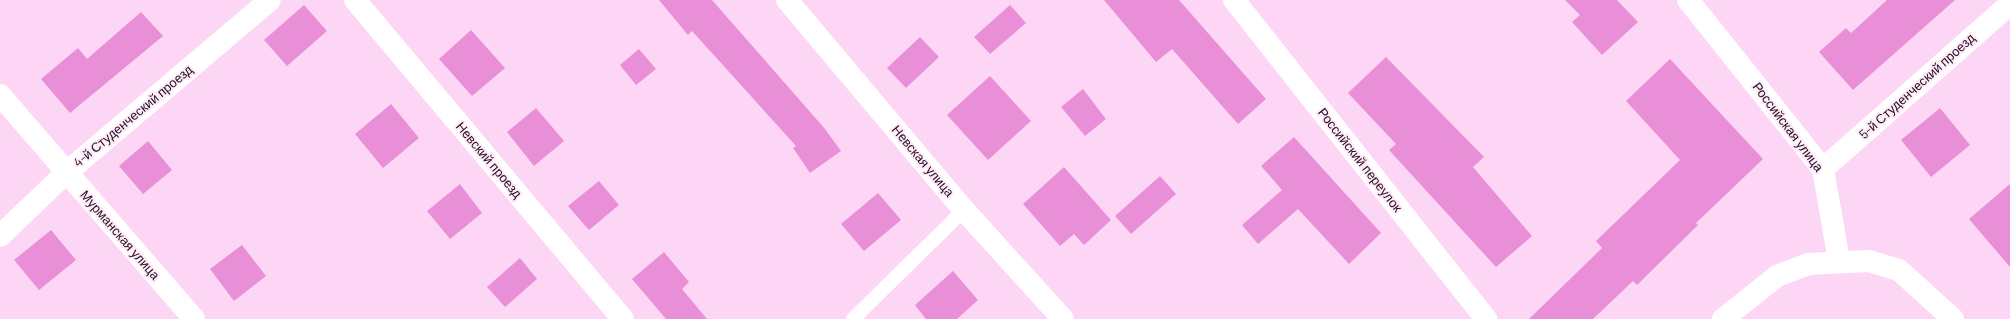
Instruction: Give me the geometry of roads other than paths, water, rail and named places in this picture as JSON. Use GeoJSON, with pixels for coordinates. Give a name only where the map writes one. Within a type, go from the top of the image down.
{"type":"FeatureCollection","features":[{"type":"Feature","properties":{"kind":"street","name":"4-й Студенческий проезд"},"geometry":{"type":"LineString","coordinates":[[0,236],[66,173],[270,0]]}},
{"type":"Feature","properties":{"kind":"street","name":"Невский проезд"},"geometry":{"type":"LineString","coordinates":[[355,0],[623,319]]}},
{"type":"Feature","properties":{"kind":"street","name":"Невская улица"},"geometry":{"type":"LineString","coordinates":[[787,0],[964,210],[1063,319]]}},
{"type":"Feature","properties":{"kind":"street","name":"Российский переулок"},"geometry":{"type":"LineString","coordinates":[[1234,0],[1486,319]]}},
{"type":"Feature","properties":{"kind":"street","name":"Российская улица"},"geometry":{"type":"LineString","coordinates":[[1688,0],[1823,169],[1839,261]]}},
{"type":"Feature","properties":{"kind":"street","name":"5-й Студенческий проезд"},"geometry":{"type":"LineString","coordinates":[[1823,169],[2010,4]]}},
{"type":"Feature","properties":{"kind":"street","name":"Мурманская улица"},"geometry":{"type":"LineString","coordinates":[[0,95],[194,319]]}},
{"type":"Feature","properties":{"kind":"street"},"geometry":{"type":"LineString","coordinates":[[1723,319],[1777,276],[1808,264],[1839,261],[1869,261],[1899,270],[1953,319]]}},
{"type":"Feature","properties":{"kind":"lane"},"geometry":{"type":"LineString","coordinates":[[854,319],[964,210]]}}]}
